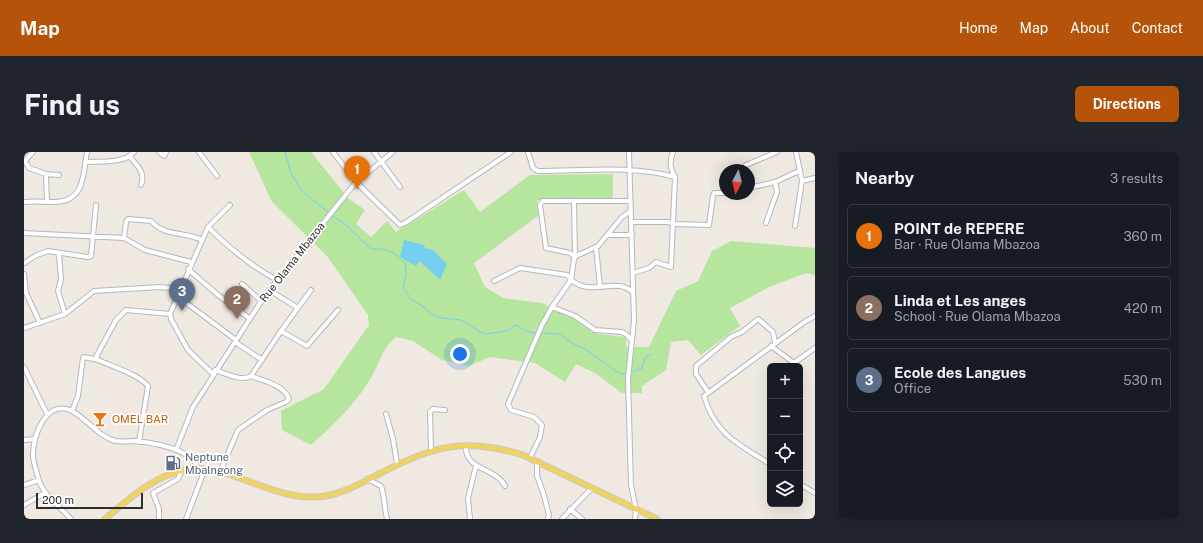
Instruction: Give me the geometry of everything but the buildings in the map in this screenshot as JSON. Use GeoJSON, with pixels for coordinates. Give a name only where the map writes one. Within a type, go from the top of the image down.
{"type":"FeatureCollection","features":[{"type":"Feature","properties":{"kind":"main road"},"geometry":{"type":"LineString","coordinates":[[105,519],[145,486],[158,478],[183,470],[205,468],[271,491],[312,497],[331,494],[431,450],[466,445],[508,450],[530,458],[657,519]]}},
{"type":"Feature","properties":{"kind":"street"},"geometry":{"type":"LineString","coordinates":[[33,152],[24,162],[29,168],[46,174],[60,176]]}},
{"type":"Feature","properties":{"kind":"street"},"geometry":{"type":"LineString","coordinates":[[24,202],[64,201],[73,197],[81,184],[87,152]]}},
{"type":"Feature","properties":{"kind":"street"},"geometry":{"type":"LineString","coordinates":[[85,162],[123,159],[130,157],[134,152]]}},
{"type":"Feature","properties":{"kind":"street"},"geometry":{"type":"LineString","coordinates":[[159,152],[165,156],[166,152]]}},
{"type":"Feature","properties":{"kind":"street"},"geometry":{"type":"LineString","coordinates":[[199,152],[217,176]]}},
{"type":"Feature","properties":{"kind":"street"},"geometry":{"type":"LineString","coordinates":[[333,152],[356,182],[394,221],[400,224],[405,223],[511,152]]}},
{"type":"Feature","properties":{"kind":"street"},"geometry":{"type":"LineString","coordinates":[[374,152],[400,187]]}},
{"type":"Feature","properties":{"kind":"street","name":"Rue Olama Mbazoa"},"geometry":{"type":"LineString","coordinates":[[176,450],[191,411],[214,372],[269,290],[356,182],[393,152]]}},
{"type":"Feature","properties":{"kind":"street"},"geometry":{"type":"LineString","coordinates":[[528,152],[533,168],[538,171],[629,171],[649,172],[675,177]]}},
{"type":"Feature","properties":{"kind":"street"},"geometry":{"type":"LineString","coordinates":[[629,152],[634,320],[628,363],[628,379],[631,485],[636,509],[635,519]]}},
{"type":"Feature","properties":{"kind":"street"},"geometry":{"type":"LineString","coordinates":[[633,273],[649,268],[656,262],[671,267],[675,177],[670,169],[670,161],[673,152]]}},
{"type":"Feature","properties":{"kind":"street"},"geometry":{"type":"LineString","coordinates":[[748,164],[777,152]]}},
{"type":"Feature","properties":{"kind":"street"},"geometry":{"type":"LineString","coordinates":[[795,226],[802,181],[796,152]]}},
{"type":"Feature","properties":{"kind":"street"},"geometry":{"type":"LineString","coordinates":[[130,157],[143,172],[144,179],[142,185]]}},
{"type":"Feature","properties":{"kind":"street"},"geometry":{"type":"LineString","coordinates":[[755,187],[775,182],[799,171]]}},
{"type":"Feature","properties":{"kind":"street"},"geometry":{"type":"LineString","coordinates":[[46,174],[47,202]]}},
{"type":"Feature","properties":{"kind":"street"},"geometry":{"type":"LineString","coordinates":[[802,181],[815,178]]}},
{"type":"Feature","properties":{"kind":"street"},"geometry":{"type":"LineString","coordinates":[[766,223],[776,192],[775,182]]}},
{"type":"Feature","properties":{"kind":"street"},"geometry":{"type":"LineString","coordinates":[[632,222],[709,225],[713,196],[714,193],[719,193]]}},
{"type":"Feature","properties":{"kind":"street"},"geometry":{"type":"LineString","coordinates":[[575,257],[570,253],[546,248],[540,205],[543,201],[631,201]]}},
{"type":"Feature","properties":{"kind":"street"},"geometry":{"type":"LineString","coordinates":[[530,458],[540,437],[542,425],[534,417],[511,410],[508,404],[542,324],[571,280],[575,257],[574,201]]}},
{"type":"Feature","properties":{"kind":"street"},"geometry":{"type":"LineString","coordinates":[[24,263],[45,252],[88,257],[91,256],[96,205]]}},
{"type":"Feature","properties":{"kind":"street"},"geometry":{"type":"LineString","coordinates":[[230,205],[208,227],[191,262],[170,314],[171,319],[188,350],[214,372],[239,378],[251,376],[280,331],[311,290]]}},
{"type":"Feature","properties":{"kind":"street"},"geometry":{"type":"LineString","coordinates":[[575,257],[596,248],[622,217],[631,211]]}},
{"type":"Feature","properties":{"kind":"street"},"geometry":{"type":"LineString","coordinates":[[124,238],[126,222],[128,219],[151,221],[157,228],[202,240]]}},
{"type":"Feature","properties":{"kind":"street"},"geometry":{"type":"LineString","coordinates":[[208,227],[227,246],[257,270],[277,280]]}},
{"type":"Feature","properties":{"kind":"street"},"geometry":{"type":"LineString","coordinates":[[24,233],[124,238],[145,250],[191,262]]}},
{"type":"Feature","properties":{"kind":"street"},"geometry":{"type":"LineString","coordinates":[[607,235],[628,235],[632,233]]}},
{"type":"Feature","properties":{"kind":"street"},"geometry":{"type":"LineString","coordinates":[[596,248],[600,287]]}},
{"type":"Feature","properties":{"kind":"street"},"geometry":{"type":"LineString","coordinates":[[59,254],[61,279],[58,291],[66,314]]}},
{"type":"Feature","properties":{"kind":"street"},"geometry":{"type":"LineString","coordinates":[[494,281],[520,268],[567,275],[571,280],[588,288],[624,287],[632,292]]}},
{"type":"Feature","properties":{"kind":"street"},"geometry":{"type":"LineString","coordinates":[[188,269],[218,295],[250,318]]}},
{"type":"Feature","properties":{"kind":"street"},"geometry":{"type":"LineString","coordinates":[[24,274],[26,293],[40,323]]}},
{"type":"Feature","properties":{"kind":"street"},"geometry":{"type":"LineString","coordinates":[[242,284],[261,301]]}},
{"type":"Feature","properties":{"kind":"street"},"geometry":{"type":"LineString","coordinates":[[24,328],[66,314],[94,291],[160,287],[181,289]]}},
{"type":"Feature","properties":{"kind":"street"},"geometry":{"type":"LineString","coordinates":[[269,290],[298,308]]}},
{"type":"Feature","properties":{"kind":"street"},"geometry":{"type":"LineString","coordinates":[[177,296],[262,360]]}},
{"type":"Feature","properties":{"kind":"street"},"geometry":{"type":"LineString","coordinates":[[552,307],[575,316],[595,330],[622,332],[627,334],[632,341]]}},
{"type":"Feature","properties":{"kind":"street"},"geometry":{"type":"LineString","coordinates":[[98,360],[96,357],[98,352],[116,320],[126,310],[170,314]]}},
{"type":"Feature","properties":{"kind":"street"},"geometry":{"type":"LineString","coordinates":[[280,331],[307,346],[338,310]]}},
{"type":"Feature","properties":{"kind":"street"},"geometry":{"type":"LineString","coordinates":[[767,462],[730,439],[708,410],[704,396],[746,366],[773,344],[815,316]]}},
{"type":"Feature","properties":{"kind":"street"},"geometry":{"type":"LineString","coordinates":[[708,392],[696,374],[696,366],[731,337],[742,332],[758,320],[773,332],[773,344],[794,363],[815,348]]}},
{"type":"Feature","properties":{"kind":"street"},"geometry":{"type":"LineString","coordinates":[[72,411],[78,396],[84,357],[98,360],[128,373],[146,383],[148,386],[139,442]]}},
{"type":"Feature","properties":{"kind":"street"},"geometry":{"type":"LineString","coordinates":[[24,367],[47,414]]}},
{"type":"Feature","properties":{"kind":"street"},"geometry":{"type":"LineString","coordinates":[[220,472],[238,430],[252,418],[289,400],[287,393],[279,387],[251,376]]}},
{"type":"Feature","properties":{"kind":"street"},"geometry":{"type":"LineString","coordinates":[[71,519],[45,492],[39,480],[33,457],[37,431],[47,414],[61,409],[72,411],[101,433],[115,441],[160,444],[176,450],[193,460],[198,468]]}},
{"type":"Feature","properties":{"kind":"street"},"geometry":{"type":"LineString","coordinates":[[431,450],[430,412],[433,409],[445,410]]}},
{"type":"Feature","properties":{"kind":"street"},"geometry":{"type":"LineString","coordinates":[[386,414],[393,439],[397,464]]}},
{"type":"Feature","properties":{"kind":"street"},"geometry":{"type":"LineString","coordinates":[[24,440],[35,440]]}},
{"type":"Feature","properties":{"kind":"street"},"geometry":{"type":"LineString","coordinates":[[466,445],[466,453],[476,466],[500,480],[505,486]]}},
{"type":"Feature","properties":{"kind":"street"},"geometry":{"type":"LineString","coordinates":[[537,461],[537,476],[549,514],[548,519]]}},
{"type":"Feature","properties":{"kind":"street"},"geometry":{"type":"LineString","coordinates":[[470,519],[468,498],[476,466]]}},
{"type":"Feature","properties":{"kind":"street"},"geometry":{"type":"LineString","coordinates":[[186,519],[205,468]]}},
{"type":"Feature","properties":{"kind":"street"},"geometry":{"type":"LineString","coordinates":[[159,519],[159,509],[153,493],[178,479],[183,470]]}},
{"type":"Feature","properties":{"kind":"street"},"geometry":{"type":"LineString","coordinates":[[367,479],[381,486],[384,494],[384,506],[387,519]]}},
{"type":"Feature","properties":{"kind":"street"},"geometry":{"type":"LineString","coordinates":[[24,485],[39,480]]}},
{"type":"Feature","properties":{"kind":"street"},"geometry":{"type":"LineString","coordinates":[[803,486],[815,493]]}},
{"type":"Feature","properties":{"kind":"street"},"geometry":{"type":"LineString","coordinates":[[562,519],[570,509],[592,488]]}},
{"type":"Feature","properties":{"kind":"street"},"geometry":{"type":"LineString","coordinates":[[24,504],[45,492]]}},
{"type":"Feature","properties":{"kind":"street"},"geometry":{"type":"LineString","coordinates":[[570,509],[582,519]]}},
{"type":"Feature","properties":{"kind":"green space"},"geometry":{"type":"Polygon","coordinates":[[[249,152],[311,152],[348,198],[365,210],[356,224],[371,237],[387,221],[396,232],[464,190],[480,212],[530,175],[613,174],[613,199],[537,200],[538,216],[474,263],[485,287],[503,298],[542,303],[574,319],[597,334],[626,337],[626,347],[649,347],[676,291],[698,281],[712,251],[731,241],[815,248],[815,275],[806,273],[769,287],[730,308],[740,326],[701,355],[688,340],[671,342],[666,370],[642,386],[642,393],[622,393],[595,373],[576,364],[565,382],[535,363],[490,357],[469,366],[442,360],[413,341],[396,337],[387,346],[372,376],[360,395],[328,430],[311,445],[282,430],[281,411],[324,389],[369,325],[368,315],[327,256],[272,202],[249,152]]]}},
{"type":"Feature","properties":{"kind":"water"},"geometry":{"type":"Polygon","coordinates":[[[404,240],[424,245],[425,248],[433,250],[447,264],[440,280],[420,261],[416,266],[400,257],[404,240]]]}},
{"type":"Feature","properties":{"kind":"waterway"},"geometry":{"type":"LineString","coordinates":[[285,152],[291,173],[302,191],[329,213]]}},
{"type":"Feature","properties":{"kind":"waterway"},"geometry":{"type":"LineString","coordinates":[[331,215],[345,224],[371,249],[382,249],[394,253],[405,263],[406,274],[403,288],[412,300],[424,307],[431,314],[442,318],[461,320],[484,334],[507,331],[515,325],[529,332],[537,333]]}},
{"type":"Feature","properties":{"kind":"waterway"},"geometry":{"type":"LineString","coordinates":[[540,333],[560,334],[570,342],[588,351],[617,372],[622,374],[626,373]]}},
{"type":"Feature","properties":{"kind":"waterway"},"geometry":{"type":"LineString","coordinates":[[629,373],[642,368],[645,358],[651,354]]}},
{"type":"Feature","properties":{"kind":"place","name":"POINT de REPERE"},"geometry":{"type":"Point","coordinates":[357,189]}},
{"type":"Feature","properties":{"kind":"place","name":"Ecole des Langues"},"geometry":{"type":"Point","coordinates":[182,311]}},
{"type":"Feature","properties":{"kind":"place","name":"Linda et Les anges"},"geometry":{"type":"Point","coordinates":[237,319]}},
{"type":"Feature","properties":{"kind":"place","name":"OMEL BAR"},"geometry":{"type":"Point","coordinates":[100,419]}},
{"type":"Feature","properties":{"kind":"place","name":"Neptune Mbalngong"},"geometry":{"type":"Point","coordinates":[173,463]}}]}
